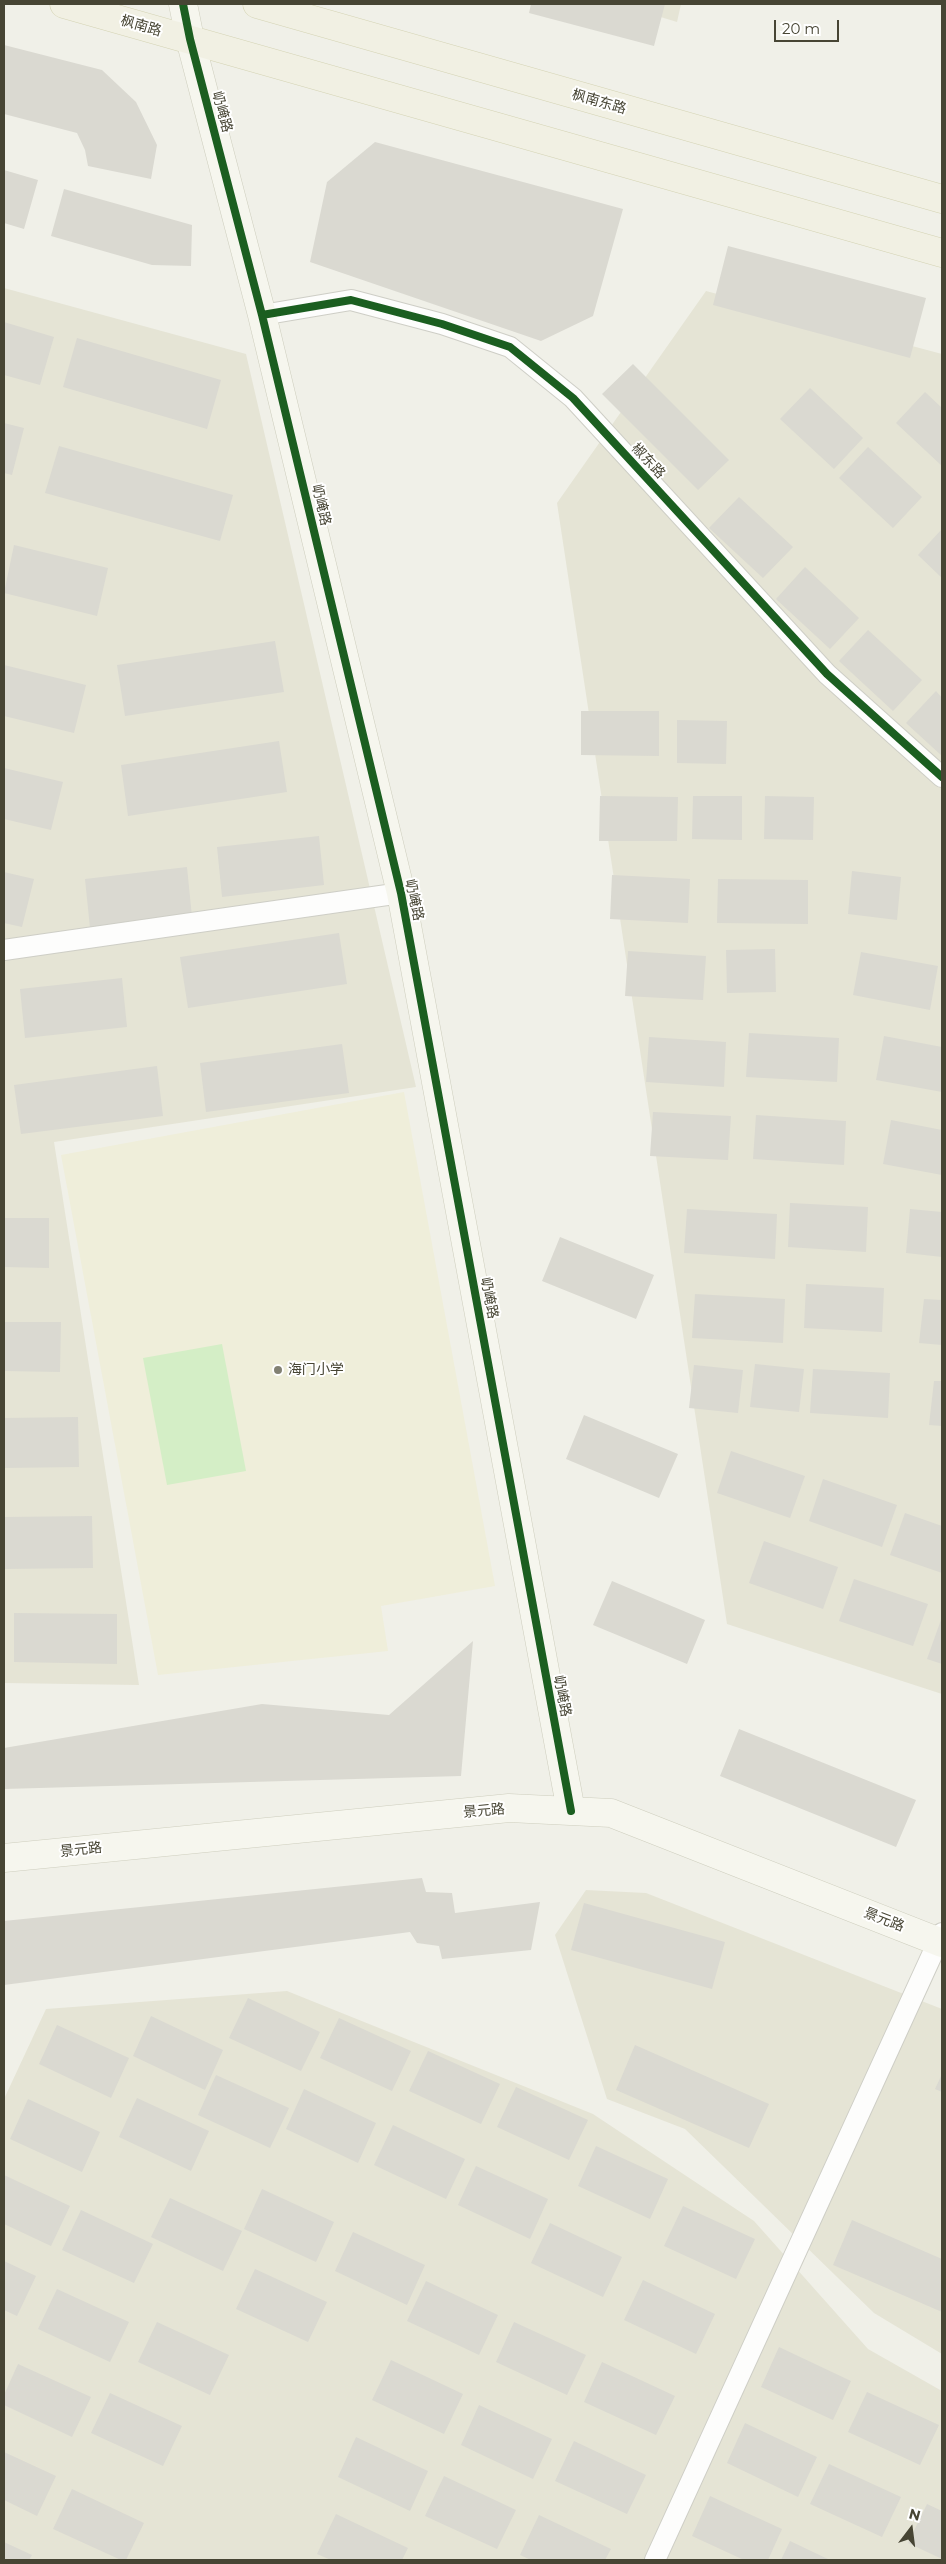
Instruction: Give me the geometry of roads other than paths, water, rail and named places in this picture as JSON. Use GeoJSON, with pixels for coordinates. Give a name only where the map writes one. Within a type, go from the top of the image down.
{"type":"FeatureCollection","features":[{"type":"Feature","properties":{"kind":"main road","name":"枫南路"},"geometry":{"type":"LineString","coordinates":[[64,4],[942,253]]}},
{"type":"Feature","properties":{"kind":"main road","name":"枫南东路"},"geometry":{"type":"LineString","coordinates":[[257,4],[942,199]]}},
{"type":"Feature","properties":{"kind":"street","name":"屷崦路"},"geometry":{"type":"LineString","coordinates":[[183,4],[190,39],[262,315],[401,893],[571,1811]]}},
{"type":"Feature","properties":{"kind":"street","name":"椒东路"},"geometry":{"type":"LineString","coordinates":[[262,315],[351,300],[442,324],[510,347],[573,398],[827,674],[942,778]]}},
{"type":"Feature","properties":{"kind":"street"},"geometry":{"type":"LineString","coordinates":[[4,950],[401,893]]}},
{"type":"Feature","properties":{"kind":"street","name":"景元路"},"geometry":{"type":"LineString","coordinates":[[4,1858],[508,1808],[611,1814],[941,1939]]}},
{"type":"Feature","properties":{"kind":"street"},"geometry":{"type":"LineString","coordinates":[[655,2560],[941,1939]]}},
{"type":"Feature","properties":{"kind":"place","name":"海门小学"},"geometry":{"type":"Point","coordinates":[278,1370]}}]}
